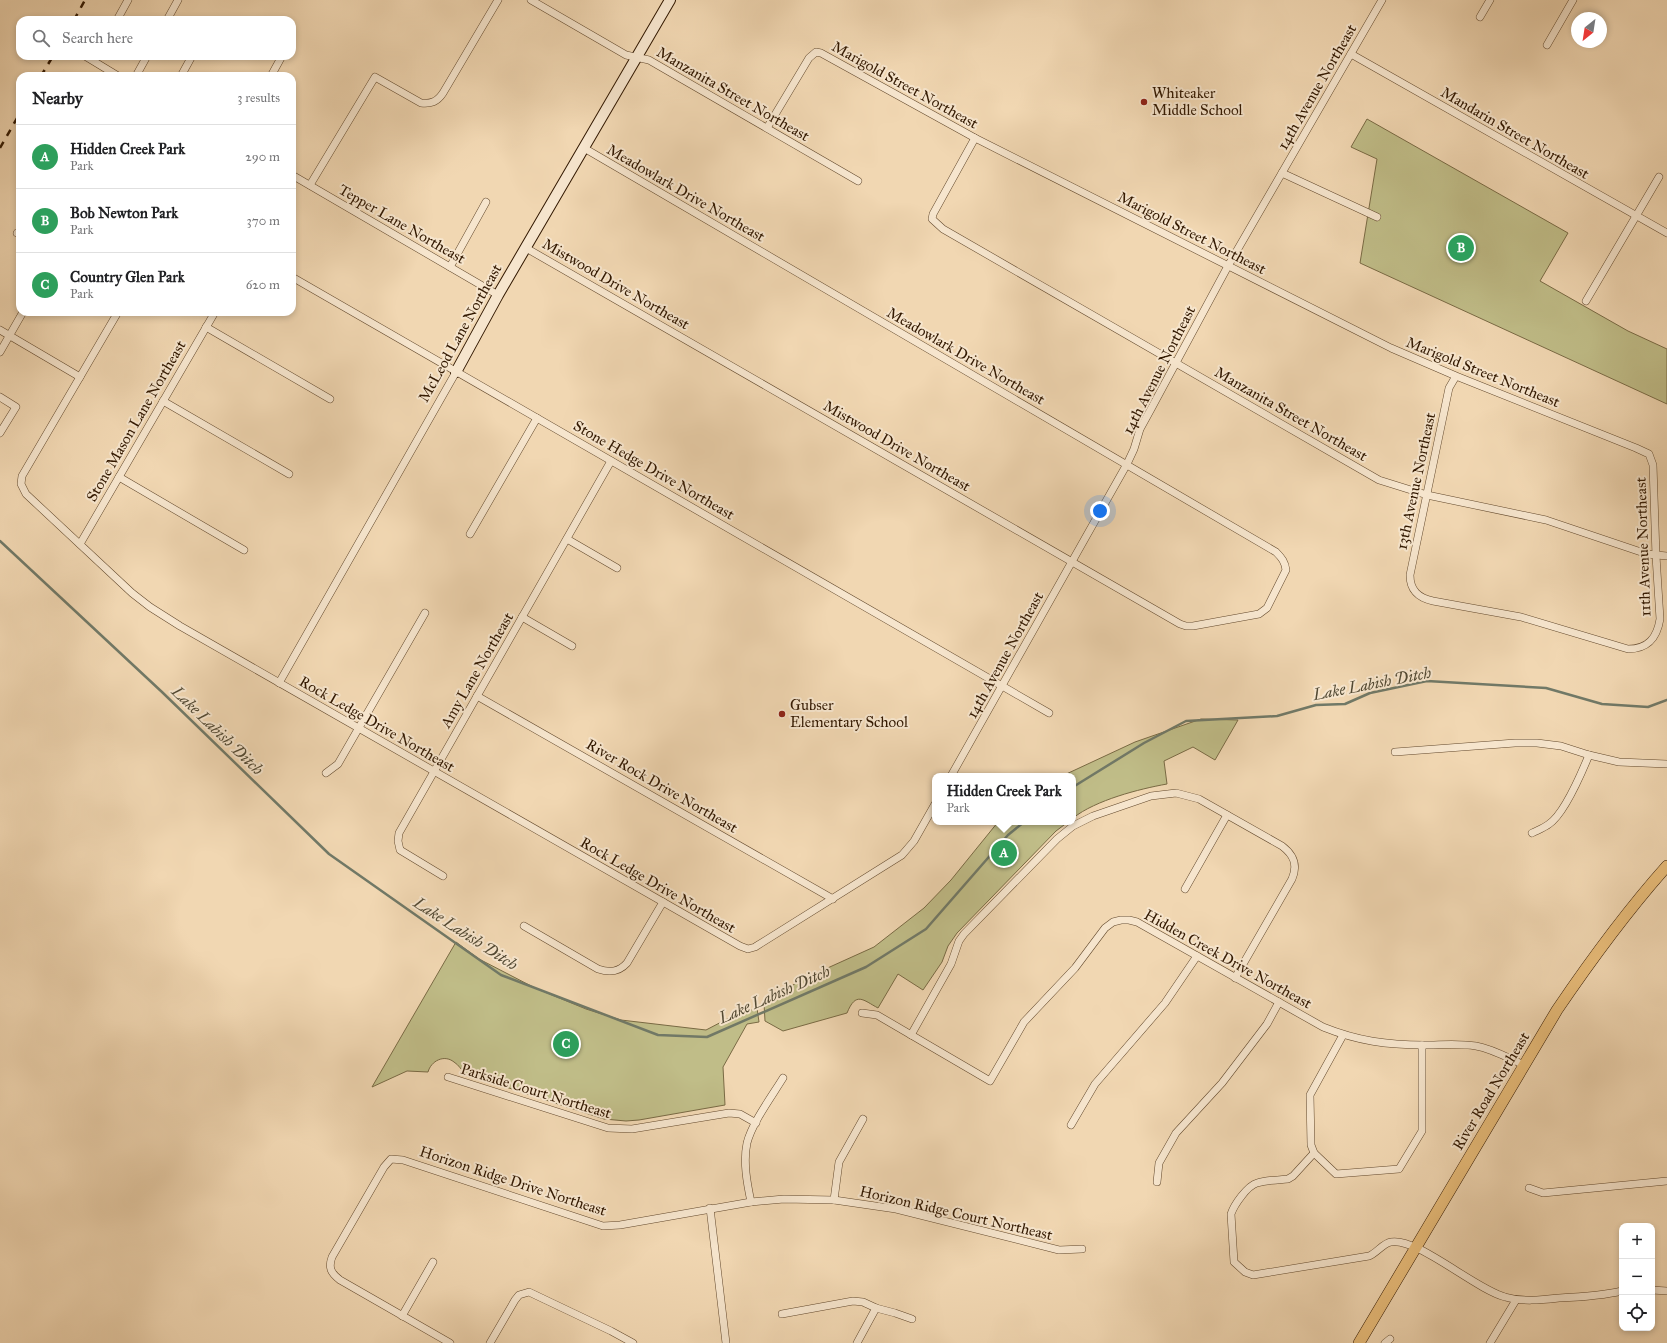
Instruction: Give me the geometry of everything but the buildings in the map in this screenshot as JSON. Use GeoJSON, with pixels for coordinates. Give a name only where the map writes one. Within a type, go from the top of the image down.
{"type":"FeatureCollection","features":[{"type":"Feature","properties":{"kind":"main road","name":"River Road Northeast"},"geometry":{"type":"LineString","coordinates":[[1359,1343],[1557,1010],[1587,965],[1638,899],[1667,866]]}},
{"type":"Feature","properties":{"kind":"street"},"geometry":{"type":"LineString","coordinates":[[119,16],[128,0]]}},
{"type":"Feature","properties":{"kind":"street"},"geometry":{"type":"LineString","coordinates":[[169,16],[178,0]]}},
{"type":"Feature","properties":{"kind":"street"},"geometry":{"type":"LineString","coordinates":[[310,186],[375,77],[421,103],[428,104],[434,102],[443,93],[498,0]]}},
{"type":"Feature","properties":{"kind":"street","name":"Manzanita Street Northeast"},"geometry":{"type":"LineString","coordinates":[[531,0],[626,55],[649,60],[858,181]]}},
{"type":"Feature","properties":{"kind":"street","name":"McLeod Lane Northeast"},"geometry":{"type":"LineString","coordinates":[[279,683],[456,372],[498,295],[670,0]]}},
{"type":"Feature","properties":{"kind":"street","name":"14th Avenue Northeast"},"geometry":{"type":"LineString","coordinates":[[953,773],[1127,464],[1133,452],[1140,429],[1228,266],[1382,0]]}},
{"type":"Feature","properties":{"kind":"street"},"geometry":{"type":"LineString","coordinates":[[1480,17],[1490,0]]}},
{"type":"Feature","properties":{"kind":"street"},"geometry":{"type":"LineString","coordinates":[[1547,45],[1573,0]]}},
{"type":"Feature","properties":{"kind":"street","name":"Marigold Street Northeast"},"geometry":{"type":"LineString","coordinates":[[767,128],[809,58],[816,52],[825,55],[974,138],[1398,351],[1649,454]]}},
{"type":"Feature","properties":{"kind":"street","name":"Mandarin Street Northeast"},"geometry":{"type":"LineString","coordinates":[[1351,54],[1667,234]]}},
{"type":"Feature","properties":{"kind":"street"},"geometry":{"type":"LineString","coordinates":[[96,60],[113,72]]}},
{"type":"Feature","properties":{"kind":"street"},"geometry":{"type":"LineString","coordinates":[[138,72],[145,60]]}},
{"type":"Feature","properties":{"kind":"street"},"geometry":{"type":"LineString","coordinates":[[183,72],[190,60]]}},
{"type":"Feature","properties":{"kind":"street"},"geometry":{"type":"LineString","coordinates":[[273,72],[280,60]]}},
{"type":"Feature","properties":{"kind":"street","name":"Manzanita Street Northeast"},"geometry":{"type":"LineString","coordinates":[[974,138],[933,214],[932,219],[944,229],[1379,480],[1427,495],[1546,520],[1656,556],[1667,556]]}},
{"type":"Feature","properties":{"kind":"street","name":"Meadowlark Drive Northeast"},"geometry":{"type":"LineString","coordinates":[[584,148],[1276,552],[1282,558],[1286,570],[1264,612]]}},
{"type":"Feature","properties":{"kind":"street"},"geometry":{"type":"LineString","coordinates":[[1282,173],[1377,217]]}},
{"type":"Feature","properties":{"kind":"street","name":"Tepper Lane Northeast"},"geometry":{"type":"LineString","coordinates":[[296,177],[498,295]]}},
{"type":"Feature","properties":{"kind":"street"},"geometry":{"type":"LineString","coordinates":[[1586,301],[1659,177]]}},
{"type":"Feature","properties":{"kind":"street"},"geometry":{"type":"LineString","coordinates":[[450,267],[486,202]]}},
{"type":"Feature","properties":{"kind":"street","name":"Mistwood Drive Northeast"},"geometry":{"type":"LineString","coordinates":[[526,248],[1186,626],[1193,626],[1264,612]]}},
{"type":"Feature","properties":{"kind":"street","name":"Stone Hedge Drive Northeast"},"geometry":{"type":"LineString","coordinates":[[296,279],[1049,713]]}},
{"type":"Feature","properties":{"kind":"street"},"geometry":{"type":"LineString","coordinates":[[0,352],[21,316]]}},
{"type":"Feature","properties":{"kind":"street"},"geometry":{"type":"LineString","coordinates":[[0,330],[80,377],[116,316]]}},
{"type":"Feature","properties":{"kind":"street","name":"Stone Mason Lane Northeast"},"geometry":{"type":"LineString","coordinates":[[80,544],[213,316]]}},
{"type":"Feature","properties":{"kind":"street"},"geometry":{"type":"LineString","coordinates":[[206,327],[330,399]]}},
{"type":"Feature","properties":{"kind":"street","name":"13th Avenue Northeast"},"geometry":{"type":"LineString","coordinates":[[1456,376],[1449,388],[1410,575],[1411,587],[1426,600],[1521,617],[1628,649],[1638,649],[1646,645],[1653,638]]}},
{"type":"Feature","properties":{"kind":"street","name":"Rock Ledge Drive Northeast"},"geometry":{"type":"LineString","coordinates":[[80,377],[22,476],[21,484],[26,494],[150,607],[279,683],[740,946],[748,949],[755,947],[833,898]]}},
{"type":"Feature","properties":{"kind":"street"},"geometry":{"type":"LineString","coordinates":[[0,397],[16,407],[0,433]]}},
{"type":"Feature","properties":{"kind":"street"},"geometry":{"type":"LineString","coordinates":[[163,401],[289,474]]}},
{"type":"Feature","properties":{"kind":"street"},"geometry":{"type":"LineString","coordinates":[[470,534],[537,418]]}},
{"type":"Feature","properties":{"kind":"street","name":"11th Avenue Northeast"},"geometry":{"type":"LineString","coordinates":[[1649,454],[1653,465],[1660,619],[1659,628],[1653,638]]}},
{"type":"Feature","properties":{"kind":"street","name":"Amy Lane Northeast"},"geometry":{"type":"LineString","coordinates":[[443,876],[404,853],[398,847],[399,832],[611,461]]}},
{"type":"Feature","properties":{"kind":"street"},"geometry":{"type":"LineString","coordinates":[[119,477],[244,550]]}},
{"type":"Feature","properties":{"kind":"street"},"geometry":{"type":"LineString","coordinates":[[566,539],[617,568]]}},
{"type":"Feature","properties":{"kind":"street"},"geometry":{"type":"LineString","coordinates":[[326,773],[338,764],[425,613]]}},
{"type":"Feature","properties":{"kind":"street"},"geometry":{"type":"LineString","coordinates":[[522,617],[572,646]]}},
{"type":"Feature","properties":{"kind":"street","name":"River Rock Drive Northeast"},"geometry":{"type":"LineString","coordinates":[[477,696],[833,898]]}},
{"type":"Feature","properties":{"kind":"street"},"geometry":{"type":"LineString","coordinates":[[1395,752],[1515,743],[1537,743],[1561,746],[1589,756],[1623,763],[1667,764]]}},
{"type":"Feature","properties":{"kind":"street"},"geometry":{"type":"LineString","coordinates":[[1532,833],[1550,824],[1563,807],[1572,792],[1589,756]]}},
{"type":"Feature","properties":{"kind":"street"},"geometry":{"type":"LineString","coordinates":[[1076,824],[1092,816],[1130,802],[1151,796],[1176,793],[1199,799],[1282,846],[1292,856],[1295,862],[1295,871],[1292,879],[1236,978]]}},
{"type":"Feature","properties":{"kind":"street"},"geometry":{"type":"LineString","coordinates":[[833,898],[906,852],[932,809]]}},
{"type":"Feature","properties":{"kind":"street"},"geometry":{"type":"LineString","coordinates":[[1185,889],[1227,815]]}},
{"type":"Feature","properties":{"kind":"street"},"geometry":{"type":"LineString","coordinates":[[862,1013],[877,1015],[911,1035],[951,964],[959,941],[964,934],[1057,839],[1075,825]]}},
{"type":"Feature","properties":{"kind":"street"},"geometry":{"type":"LineString","coordinates":[[524,926],[598,969],[611,972],[622,968],[627,963],[663,902]]}},
{"type":"Feature","properties":{"kind":"street","name":"Hidden Creek Drive Northeast"},"geometry":{"type":"LineString","coordinates":[[911,1035],[990,1081],[1024,1022],[1056,990],[1106,928],[1113,922],[1129,920],[1137,922],[1323,1027],[1343,1035],[1379,1043],[1477,1046],[1494,1051],[1524,1065]]}},
{"type":"Feature","properties":{"kind":"street"},"geometry":{"type":"LineString","coordinates":[[1071,1125],[1095,1084],[1165,1003],[1197,956]]}},
{"type":"Feature","properties":{"kind":"street"},"geometry":{"type":"LineString","coordinates":[[1157,1182],[1159,1163],[1176,1133],[1222,1083],[1267,1024],[1279,1002]]}},
{"type":"Feature","properties":{"kind":"street"},"geometry":{"type":"LineString","coordinates":[[1343,1035],[1310,1095],[1311,1145],[1314,1153],[1336,1174],[1399,1169],[1422,1131],[1422,1045]]}},
{"type":"Feature","properties":{"kind":"street","name":"Parkside Court Northeast"},"geometry":{"type":"LineString","coordinates":[[448,1077],[608,1128],[632,1130],[729,1113],[740,1114],[756,1123]]}},
{"type":"Feature","properties":{"kind":"street"},"geometry":{"type":"LineString","coordinates":[[751,1202],[746,1175],[745,1157],[747,1143],[756,1123],[783,1078]]}},
{"type":"Feature","properties":{"kind":"street"},"geometry":{"type":"LineString","coordinates":[[834,1200],[839,1162],[863,1119]]}},
{"type":"Feature","properties":{"kind":"street"},"geometry":{"type":"LineString","coordinates":[[1314,1153],[1293,1176],[1288,1179],[1255,1183],[1233,1206],[1231,1214],[1234,1262],[1245,1272],[1253,1275],[1369,1256],[1376,1253],[1390,1242],[1408,1244],[1416,1247],[1492,1292],[1516,1300],[1602,1295],[1619,1292]]}},
{"type":"Feature","properties":{"kind":"street","name":"Horizon Ridge Drive Northeast"},"geometry":{"type":"LineString","coordinates":[[402,1316],[340,1280],[333,1275],[330,1268],[332,1257],[384,1167],[388,1162],[394,1159],[403,1160],[603,1226],[751,1202]]}},
{"type":"Feature","properties":{"kind":"street"},"geometry":{"type":"LineString","coordinates":[[1529,1188],[1543,1193],[1667,1180]]}},
{"type":"Feature","properties":{"kind":"street","name":"Horizon Ridge Court Northeast"},"geometry":{"type":"LineString","coordinates":[[751,1202],[784,1199],[834,1200],[896,1209],[1059,1250],[1082,1249]]}},
{"type":"Feature","properties":{"kind":"street"},"geometry":{"type":"LineString","coordinates":[[710,1208],[726,1343]]}},
{"type":"Feature","properties":{"kind":"street"},"geometry":{"type":"LineString","coordinates":[[433,1262],[402,1316],[450,1343]]}},
{"type":"Feature","properties":{"kind":"street"},"geometry":{"type":"LineString","coordinates":[[1655,1290],[1667,1291]]}},
{"type":"Feature","properties":{"kind":"street"},"geometry":{"type":"LineString","coordinates":[[490,1343],[515,1300],[520,1295],[529,1292],[612,1331],[633,1343]]}},
{"type":"Feature","properties":{"kind":"street"},"geometry":{"type":"LineString","coordinates":[[1490,1343],[1516,1300]]}},
{"type":"Feature","properties":{"kind":"street"},"geometry":{"type":"LineString","coordinates":[[782,1314],[853,1301],[863,1302],[876,1308],[912,1319]]}},
{"type":"Feature","properties":{"kind":"street"},"geometry":{"type":"LineString","coordinates":[[857,1343],[876,1308]]}},
{"type":"Feature","properties":{"kind":"shaded area"},"geometry":{"type":"Polygon","coordinates":[[[1367,119],[1568,233],[1540,281],[1628,331],[1667,349],[1667,404],[1360,263],[1377,159],[1351,147],[1367,119]]]}},
{"type":"Feature","properties":{"kind":"shaded area"},"geometry":{"type":"Polygon","coordinates":[[[1201,719],[1238,720],[1215,760],[1193,747],[1164,761],[1167,784],[1118,796],[1093,806],[1076,816],[1076,773],[1068,773],[1135,742],[1201,719]]]}},
{"type":"Feature","properties":{"kind":"shaded area"},"geometry":{"type":"Polygon","coordinates":[[[996,825],[1064,825],[1056,831],[957,933],[948,946],[942,962],[923,990],[898,974],[878,1008],[860,999],[850,1006],[847,1013],[783,1031],[765,1021],[764,1003],[801,980],[874,947],[924,908],[951,880],[996,825]]]}},
{"type":"Feature","properties":{"kind":"shaded area"},"geometry":{"type":"Polygon","coordinates":[[[456,942],[479,959],[535,988],[586,1009],[621,1020],[706,1030],[729,1018],[757,1008],[759,1022],[747,1024],[723,1067],[725,1105],[639,1120],[626,1121],[604,1119],[466,1074],[456,1063],[446,1059],[435,1062],[428,1072],[407,1071],[372,1087],[456,942]]]}},
{"type":"Feature","properties":{"kind":"waterway","name":"Lake Labish Ditch"},"geometry":{"type":"LineString","coordinates":[[0,541],[162,692],[329,854],[501,975],[658,1035],[707,1037],[866,967],[926,929],[1008,835],[1020,825]]}},
{"type":"Feature","properties":{"kind":"waterway","name":"Lake Labish Ditch"},"geometry":{"type":"LineString","coordinates":[[1076,785],[1144,743],[1186,721],[1277,716],[1316,705],[1345,704],[1370,693],[1427,681],[1546,688],[1602,704],[1648,707],[1667,700]]}},
{"type":"Feature","properties":{"kind":"railway"},"geometry":{"type":"LineString","coordinates":[[76,16],[85,0]]}},
{"type":"Feature","properties":{"kind":"railway"},"geometry":{"type":"LineString","coordinates":[[43,72],[51,60]]}},
{"type":"Feature","properties":{"kind":"railway"},"geometry":{"type":"LineString","coordinates":[[0,148],[16,120]]}},
{"type":"Feature","properties":{"kind":"place","name":"Whiteaker Middle School"},"geometry":{"type":"Point","coordinates":[1144,102]}},
{"type":"Feature","properties":{"kind":"place","name":"Bob Newton Park"},"geometry":{"type":"Point","coordinates":[1461,248]}},
{"type":"Feature","properties":{"kind":"place","name":"Gubser Elementary School"},"geometry":{"type":"Point","coordinates":[782,714]}},
{"type":"Feature","properties":{"kind":"place","name":"Hidden Creek Park"},"geometry":{"type":"Point","coordinates":[1004,853]}},
{"type":"Feature","properties":{"kind":"place","name":"Country Glen Park"},"geometry":{"type":"Point","coordinates":[566,1044]}}]}
